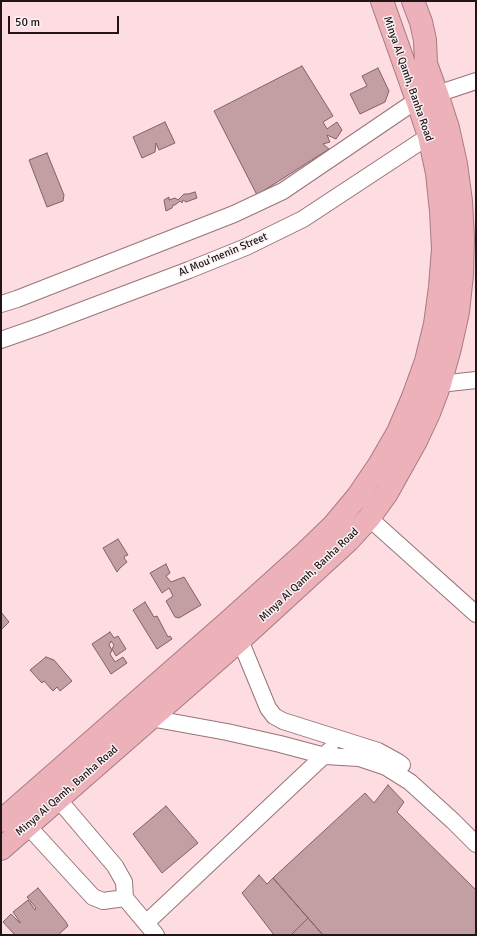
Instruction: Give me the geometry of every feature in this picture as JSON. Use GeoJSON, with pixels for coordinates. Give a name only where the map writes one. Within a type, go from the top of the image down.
{"type":"FeatureCollection","features":[{"type":"Feature","properties":{"kind":"highway","name":"Minya Al Qamh, Banha Road"},"geometry":{"type":"LineString","coordinates":[[1,821],[162,694],[240,640],[348,541],[369,518],[387,493],[416,441],[440,384],[458,312],[462,275],[463,238],[461,201],[456,164],[448,128],[427,97],[382,1]]}},
{"type":"Feature","properties":{"kind":"highway"},"geometry":{"type":"LineString","coordinates":[[400,1],[426,64]]}},
{"type":"Feature","properties":{"kind":"highway","name":"Minya Al Qamh, Banha Road"},"geometry":{"type":"LineString","coordinates":[[1,849],[150,718],[162,694],[333,526],[362,490],[379,465],[398,432],[426,361],[435,324],[443,249],[437,173],[429,136],[425,40],[421,22],[412,1]]}},
{"type":"Feature","properties":{"kind":"street"},"geometry":{"type":"LineString","coordinates":[[1,304],[234,214],[283,191],[427,97],[476,81]]}},
{"type":"Feature","properties":{"kind":"street","name":"Al Mou'menin Street"},"geometry":{"type":"LineString","coordinates":[[1,340],[189,270],[246,247],[303,219],[429,136]]}},
{"type":"Feature","properties":{"kind":"street"},"geometry":{"type":"LineString","coordinates":[[440,384],[476,380]]}},
{"type":"Feature","properties":{"kind":"street"},"geometry":{"type":"LineString","coordinates":[[369,518],[476,614]]}},
{"type":"Feature","properties":{"kind":"street"},"geometry":{"type":"LineString","coordinates":[[240,640],[268,708],[274,716],[283,722],[378,751],[398,762],[449,806],[476,832]]}},
{"type":"Feature","properties":{"kind":"street"},"geometry":{"type":"LineString","coordinates":[[150,718],[227,732],[324,756],[359,758],[386,766],[410,782],[476,844]]}},
{"type":"Feature","properties":{"kind":"street"},"geometry":{"type":"LineString","coordinates":[[280,744],[283,722]]}},
{"type":"Feature","properties":{"kind":"street"},"geometry":{"type":"LineString","coordinates":[[146,923],[324,756],[340,739]]}},
{"type":"Feature","properties":{"kind":"street"},"geometry":{"type":"LineString","coordinates":[[58,799],[115,866],[124,882],[125,898],[156,935]]}},
{"type":"Feature","properties":{"kind":"street"},"geometry":{"type":"LineString","coordinates":[[27,825],[93,897],[103,901],[125,898]]}},
{"type":"Feature","properties":{"kind":"building"},"geometry":{"type":"Polygon","coordinates":[[[302,66],[333,116],[323,122],[327,129],[337,122],[342,130],[336,139],[327,135],[330,142],[323,144],[329,149],[257,195],[214,111],[302,66]]]}},
{"type":"Feature","properties":{"kind":"building"},"geometry":{"type":"Polygon","coordinates":[[[378,68],[389,91],[385,102],[360,114],[350,94],[367,86],[362,76],[378,68]]]}},
{"type":"Feature","properties":{"kind":"building"},"geometry":{"type":"Polygon","coordinates":[[[165,122],[175,143],[159,150],[156,143],[155,152],[142,158],[133,137],[165,122]]]}},
{"type":"Feature","properties":{"kind":"building"},"geometry":{"type":"Polygon","coordinates":[[[47,153],[64,195],[63,201],[47,207],[29,160],[47,153]]]}},
{"type":"Feature","properties":{"kind":"building"},"geometry":{"type":"Polygon","coordinates":[[[195,192],[197,198],[186,202],[183,200],[182,203],[180,201],[166,211],[164,200],[169,197],[169,200],[175,198],[178,200],[184,194],[195,192]]]}},
{"type":"Feature","properties":{"kind":"building"},"geometry":{"type":"Polygon","coordinates":[[[118,539],[128,555],[124,558],[127,562],[117,572],[103,548],[118,539]]]}},
{"type":"Feature","properties":{"kind":"building"},"geometry":{"type":"Polygon","coordinates":[[[166,564],[170,573],[166,576],[171,582],[184,577],[201,605],[179,618],[175,617],[166,601],[173,596],[169,588],[162,593],[150,573],[166,564]]]}},
{"type":"Feature","properties":{"kind":"building"},"geometry":{"type":"Polygon","coordinates":[[[145,602],[154,617],[157,616],[168,637],[170,636],[172,639],[157,649],[133,610],[145,602]]]}},
{"type":"Feature","properties":{"kind":"building"},"geometry":{"type":"Polygon","coordinates":[[[1,612],[9,622],[1,630],[1,612]]]}},
{"type":"Feature","properties":{"kind":"building"},"geometry":{"type":"Polygon","coordinates":[[[110,632],[114,638],[118,636],[126,649],[116,656],[112,649],[114,645],[111,641],[109,645],[112,650],[110,654],[115,662],[123,657],[127,663],[111,674],[92,644],[110,632]]]}},
{"type":"Feature","properties":{"kind":"building"},"geometry":{"type":"Polygon","coordinates":[[[46,657],[54,660],[72,681],[60,691],[57,687],[53,691],[44,681],[42,683],[30,670],[46,657]]]}},
{"type":"Feature","properties":{"kind":"building"},"geometry":{"type":"Polygon","coordinates":[[[388,785],[404,802],[397,812],[476,890],[476,935],[323,935],[273,878],[365,793],[374,803],[388,785]]]}},
{"type":"Feature","properties":{"kind":"building"},"geometry":{"type":"Polygon","coordinates":[[[166,806],[198,843],[162,873],[133,834],[166,806]]]}},
{"type":"Feature","properties":{"kind":"building"},"geometry":{"type":"Polygon","coordinates":[[[259,875],[267,884],[273,878],[308,918],[291,935],[274,935],[242,893],[259,875]]]}},
{"type":"Feature","properties":{"kind":"building"},"geometry":{"type":"Polygon","coordinates":[[[38,888],[68,926],[58,935],[15,935],[3,922],[11,914],[20,923],[13,912],[28,900],[35,910],[36,908],[27,897],[38,888]]]}},
{"type":"Feature","properties":{"kind":"building"},"geometry":{"type":"Polygon","coordinates":[[[308,918],[323,935],[291,935],[308,918]]]}}]}
